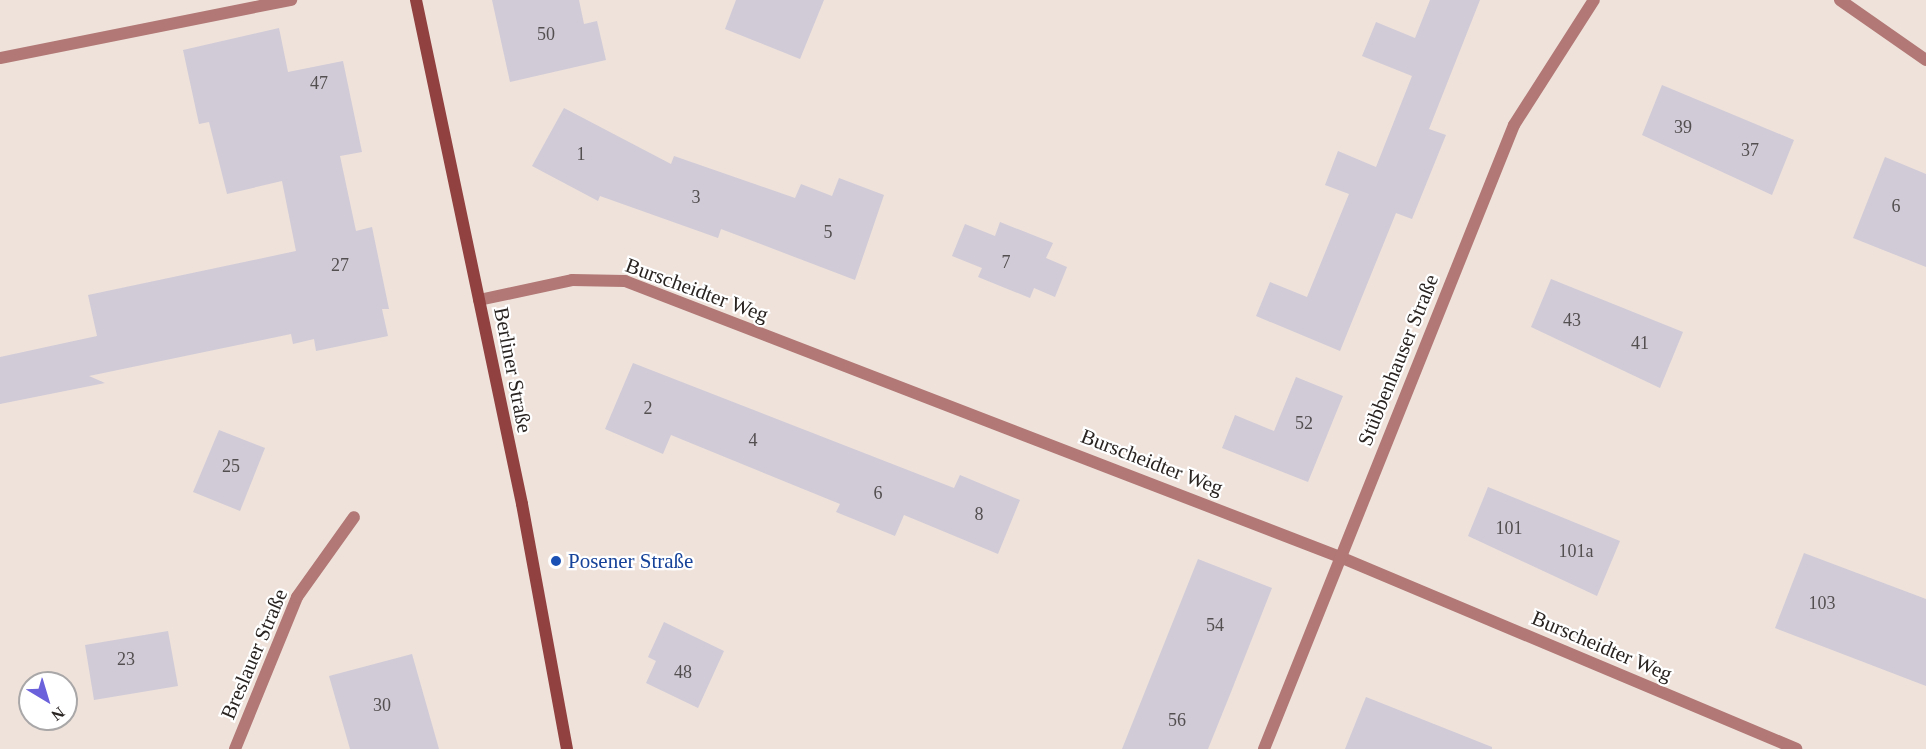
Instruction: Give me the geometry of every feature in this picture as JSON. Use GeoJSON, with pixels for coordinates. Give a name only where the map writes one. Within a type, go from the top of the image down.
{"type":"FeatureCollection","features":[{"type":"Feature","properties":{"kind":"main road","name":"Berliner Straße"},"geometry":{"type":"LineString","coordinates":[[416,0],[480,300],[567,749]]}},
{"type":"Feature","properties":{"kind":"street"},"geometry":{"type":"LineString","coordinates":[[0,58],[291,0]]}},
{"type":"Feature","properties":{"kind":"street","name":"Stübbenhauser Straße"},"geometry":{"type":"LineString","coordinates":[[1264,749],[1514,125],[1594,0]]}},
{"type":"Feature","properties":{"kind":"street"},"geometry":{"type":"LineString","coordinates":[[1840,0],[1926,60]]}},
{"type":"Feature","properties":{"kind":"street","name":"Burscheidter Weg"},"geometry":{"type":"LineString","coordinates":[[480,300],[572,280],[625,281],[1340,557],[1795,749]]}},
{"type":"Feature","properties":{"kind":"street","name":"Breslauer Straße"},"geometry":{"type":"LineString","coordinates":[[235,749],[297,597],[354,517]]}},
{"type":"Feature","properties":{"kind":"building"},"geometry":{"type":"Polygon","coordinates":[[[492,0],[579,0],[584,24],[597,21],[606,60],[510,82],[492,0]]]}},
{"type":"Feature","properties":{"kind":"building"},"geometry":{"type":"Polygon","coordinates":[[[736,0],[824,0],[800,59],[725,29],[736,0]]]}},
{"type":"Feature","properties":{"kind":"building"},"geometry":{"type":"Polygon","coordinates":[[[1430,0],[1480,0],[1429,129],[1446,135],[1412,219],[1396,213],[1340,351],[1256,316],[1270,282],[1307,297],[1349,194],[1325,185],[1338,151],[1376,167],[1412,76],[1362,56],[1376,22],[1415,38],[1430,0]]]}},
{"type":"Feature","properties":{"kind":"building"},"geometry":{"type":"Polygon","coordinates":[[[279,28],[288,72],[343,61],[362,152],[340,156],[356,231],[372,227],[389,309],[382,309],[388,336],[316,351],[314,339],[293,344],[291,334],[89,376],[105,383],[0,404],[0,357],[97,336],[88,295],[296,251],[282,181],[227,194],[209,122],[199,124],[183,50],[279,28]]]}},
{"type":"Feature","properties":{"kind":"building"},"geometry":{"type":"Polygon","coordinates":[[[1662,85],[1794,140],[1772,195],[1642,135],[1662,85]]]}},
{"type":"Feature","properties":{"kind":"building"},"geometry":{"type":"Polygon","coordinates":[[[564,108],[671,164],[674,156],[795,198],[801,184],[832,196],[839,178],[884,195],[855,280],[721,229],[718,238],[600,196],[598,201],[532,166],[564,108]]]}},
{"type":"Feature","properties":{"kind":"building"},"geometry":{"type":"Polygon","coordinates":[[[1885,157],[1926,174],[1926,267],[1853,238],[1885,157]]]}},
{"type":"Feature","properties":{"kind":"building"},"geometry":{"type":"Polygon","coordinates":[[[1000,222],[1053,243],[1046,258],[1067,267],[1055,297],[1034,288],[1030,298],[978,277],[982,268],[952,256],[965,224],[995,236],[1000,222]]]}},
{"type":"Feature","properties":{"kind":"building"},"geometry":{"type":"Polygon","coordinates":[[[1551,279],[1683,332],[1660,388],[1531,327],[1551,279]]]}},
{"type":"Feature","properties":{"kind":"building"},"geometry":{"type":"Polygon","coordinates":[[[633,363],[954,488],[960,475],[1020,500],[998,554],[904,515],[895,536],[836,512],[840,504],[671,435],[663,454],[605,429],[633,363]]]}},
{"type":"Feature","properties":{"kind":"building"},"geometry":{"type":"Polygon","coordinates":[[[1296,377],[1343,396],[1308,482],[1222,448],[1235,415],[1274,431],[1296,377]]]}},
{"type":"Feature","properties":{"kind":"building"},"geometry":{"type":"Polygon","coordinates":[[[219,430],[265,448],[240,511],[193,492],[219,430]]]}},
{"type":"Feature","properties":{"kind":"building"},"geometry":{"type":"Polygon","coordinates":[[[1488,487],[1620,541],[1597,596],[1468,536],[1488,487]]]}},
{"type":"Feature","properties":{"kind":"building"},"geometry":{"type":"Polygon","coordinates":[[[1804,553],[1926,599],[1926,686],[1775,628],[1804,553]]]}},
{"type":"Feature","properties":{"kind":"building"},"geometry":{"type":"Polygon","coordinates":[[[1198,559],[1272,588],[1231,692],[1208,749],[1122,749],[1198,559]]]}},
{"type":"Feature","properties":{"kind":"building"},"geometry":{"type":"Polygon","coordinates":[[[664,622],[724,651],[698,708],[646,683],[656,661],[648,657],[664,622]]]}},
{"type":"Feature","properties":{"kind":"building"},"geometry":{"type":"Polygon","coordinates":[[[168,631],[178,686],[94,700],[85,645],[168,631]]]}},
{"type":"Feature","properties":{"kind":"building"},"geometry":{"type":"Polygon","coordinates":[[[412,654],[439,749],[350,749],[329,676],[412,654]]]}},
{"type":"Feature","properties":{"kind":"building"},"geometry":{"type":"Polygon","coordinates":[[[1366,697],[1492,747],[1492,749],[1345,749],[1366,697]]]}},
{"type":"Feature","properties":{"kind":"place","name":"Posener Straße"},"geometry":{"type":"Point","coordinates":[556,561]}}]}
